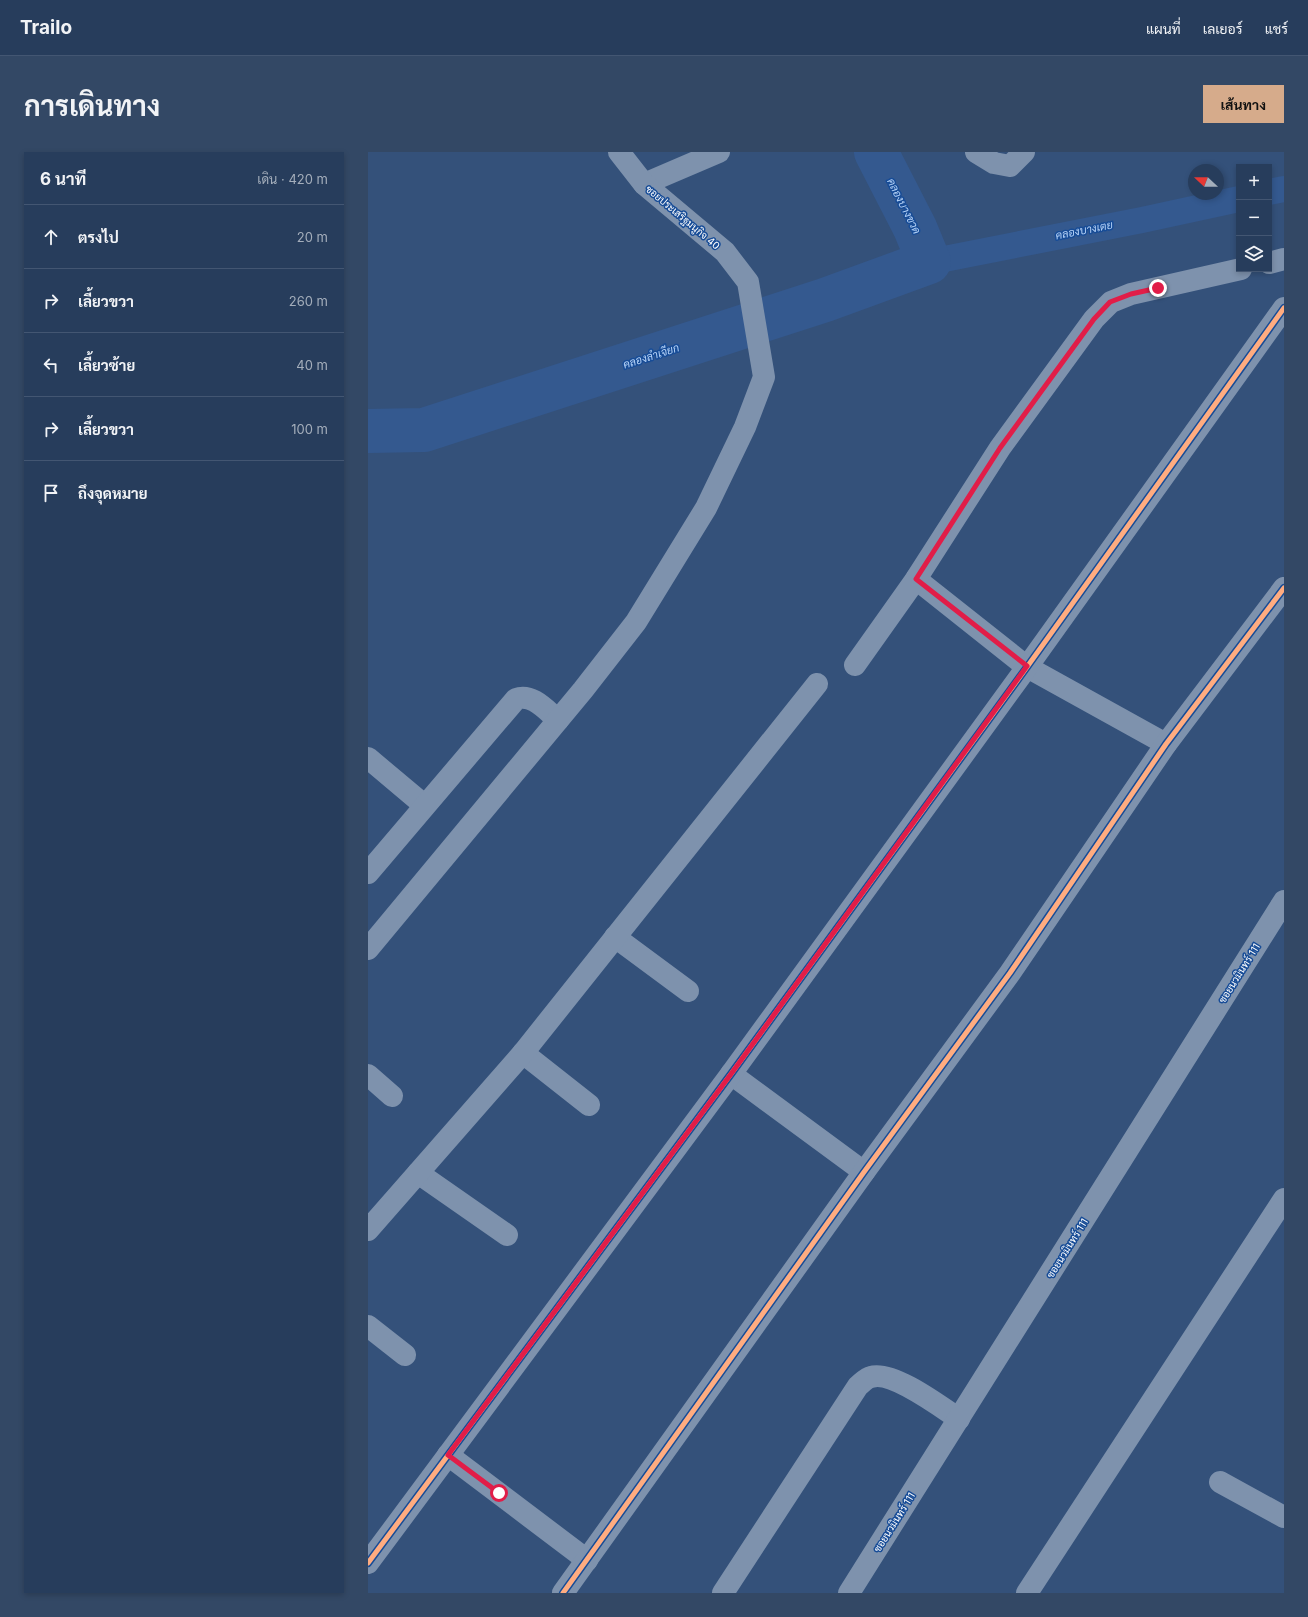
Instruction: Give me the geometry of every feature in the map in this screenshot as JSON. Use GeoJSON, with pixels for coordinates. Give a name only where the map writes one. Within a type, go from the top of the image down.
{"type":"FeatureCollection","features":[{"type":"Feature","properties":{"kind":"street","name":"ซอยประเสริฐมนูกิจ 40"},"geometry":{"type":"LineString","coordinates":[[558,720],[636,622],[706,508],[745,427],[764,377],[748,282],[725,252],[644,184],[619,152]]}},
{"type":"Feature","properties":{"kind":"street"},"geometry":{"type":"LineString","coordinates":[[644,184],[719,152]]}},
{"type":"Feature","properties":{"kind":"street"},"geometry":{"type":"LineString","coordinates":[[976,152],[994,163],[1010,166],[1024,152]]}},
{"type":"Feature","properties":{"kind":"street"},"geometry":{"type":"LineString","coordinates":[[1272,262],[1284,259]]}},
{"type":"Feature","properties":{"kind":"street"},"geometry":{"type":"LineString","coordinates":[[854,665],[916,579],[1000,448],[1094,319],[1110,302],[1131,294],[1236,270]]}},
{"type":"Feature","properties":{"kind":"street"},"geometry":{"type":"LineString","coordinates":[[368,1563],[731,1074],[1284,308]]}},
{"type":"Feature","properties":{"kind":"street"},"geometry":{"type":"LineString","coordinates":[[916,579],[1027,666],[1166,744]]}},
{"type":"Feature","properties":{"kind":"street"},"geometry":{"type":"LineString","coordinates":[[563,1593],[864,1172],[1010,973],[1166,744],[1284,588]]}},
{"type":"Feature","properties":{"kind":"street"},"geometry":{"type":"LineString","coordinates":[[368,1230],[523,1053],[817,684]]}},
{"type":"Feature","properties":{"kind":"street"},"geometry":{"type":"LineString","coordinates":[[368,873],[516,698],[522,696],[531,698],[558,720],[368,950]]}},
{"type":"Feature","properties":{"kind":"street"},"geometry":{"type":"LineString","coordinates":[[368,758],[424,805]]}},
{"type":"Feature","properties":{"kind":"street","name":"ซอยนวมินทร์ 111"},"geometry":{"type":"LineString","coordinates":[[849,1593],[1284,901]]}},
{"type":"Feature","properties":{"kind":"street"},"geometry":{"type":"LineString","coordinates":[[615,937],[688,992]]}},
{"type":"Feature","properties":{"kind":"street"},"geometry":{"type":"LineString","coordinates":[[523,1053],[589,1105]]}},
{"type":"Feature","properties":{"kind":"street"},"geometry":{"type":"LineString","coordinates":[[731,1074],[864,1172]]}},
{"type":"Feature","properties":{"kind":"street"},"geometry":{"type":"LineString","coordinates":[[368,1075],[392,1096]]}},
{"type":"Feature","properties":{"kind":"street"},"geometry":{"type":"LineString","coordinates":[[418,1173],[507,1235]]}},
{"type":"Feature","properties":{"kind":"street"},"geometry":{"type":"LineString","coordinates":[[1027,1593],[1284,1199]]}},
{"type":"Feature","properties":{"kind":"street"},"geometry":{"type":"LineString","coordinates":[[368,1326],[406,1355]]}},
{"type":"Feature","properties":{"kind":"street"},"geometry":{"type":"LineString","coordinates":[[723,1593],[858,1386],[870,1377],[882,1376],[898,1381],[959,1419]]}},
{"type":"Feature","properties":{"kind":"street"},"geometry":{"type":"LineString","coordinates":[[448,1455],[587,1560]]}},
{"type":"Feature","properties":{"kind":"street"},"geometry":{"type":"LineString","coordinates":[[1220,1482],[1284,1517]]}},
{"type":"Feature","properties":{"kind":"waterway","name":"คลองลำเจียก"},"geometry":{"type":"LineString","coordinates":[[368,431],[424,430],[825,300],[929,262],[915,228],[876,152]]}},
{"type":"Feature","properties":{"kind":"waterway","name":"คลองบางเตย"},"geometry":{"type":"LineString","coordinates":[[1272,191],[1284,189]]}},
{"type":"Feature","properties":{"kind":"waterway","name":"คลองบางเตย"},"geometry":{"type":"LineString","coordinates":[[929,262],[1142,220],[1236,200]]}},
{"type":"Feature","properties":{"kind":"cycle path"},"geometry":{"type":"LineString","coordinates":[[368,1563],[731,1074],[1027,667],[1284,308]]}},
{"type":"Feature","properties":{"kind":"cycle path"},"geometry":{"type":"LineString","coordinates":[[563,1593],[864,1172],[1010,973],[1166,744],[1284,588]]}},
{"type":"Feature","properties":{"kind":"route"},"geometry":{"type":"LineString","coordinates":[[499,1493],[448,1455],[731,1074],[1027,666],[916,579],[1000,448],[1094,319],[1110,302],[1131,294],[1158,288]]}},
{"type":"Feature","properties":{"kind":"water label","name":"คลองบางขวด"},"geometry":{"type":"Point","coordinates":[904,206]}}]}
